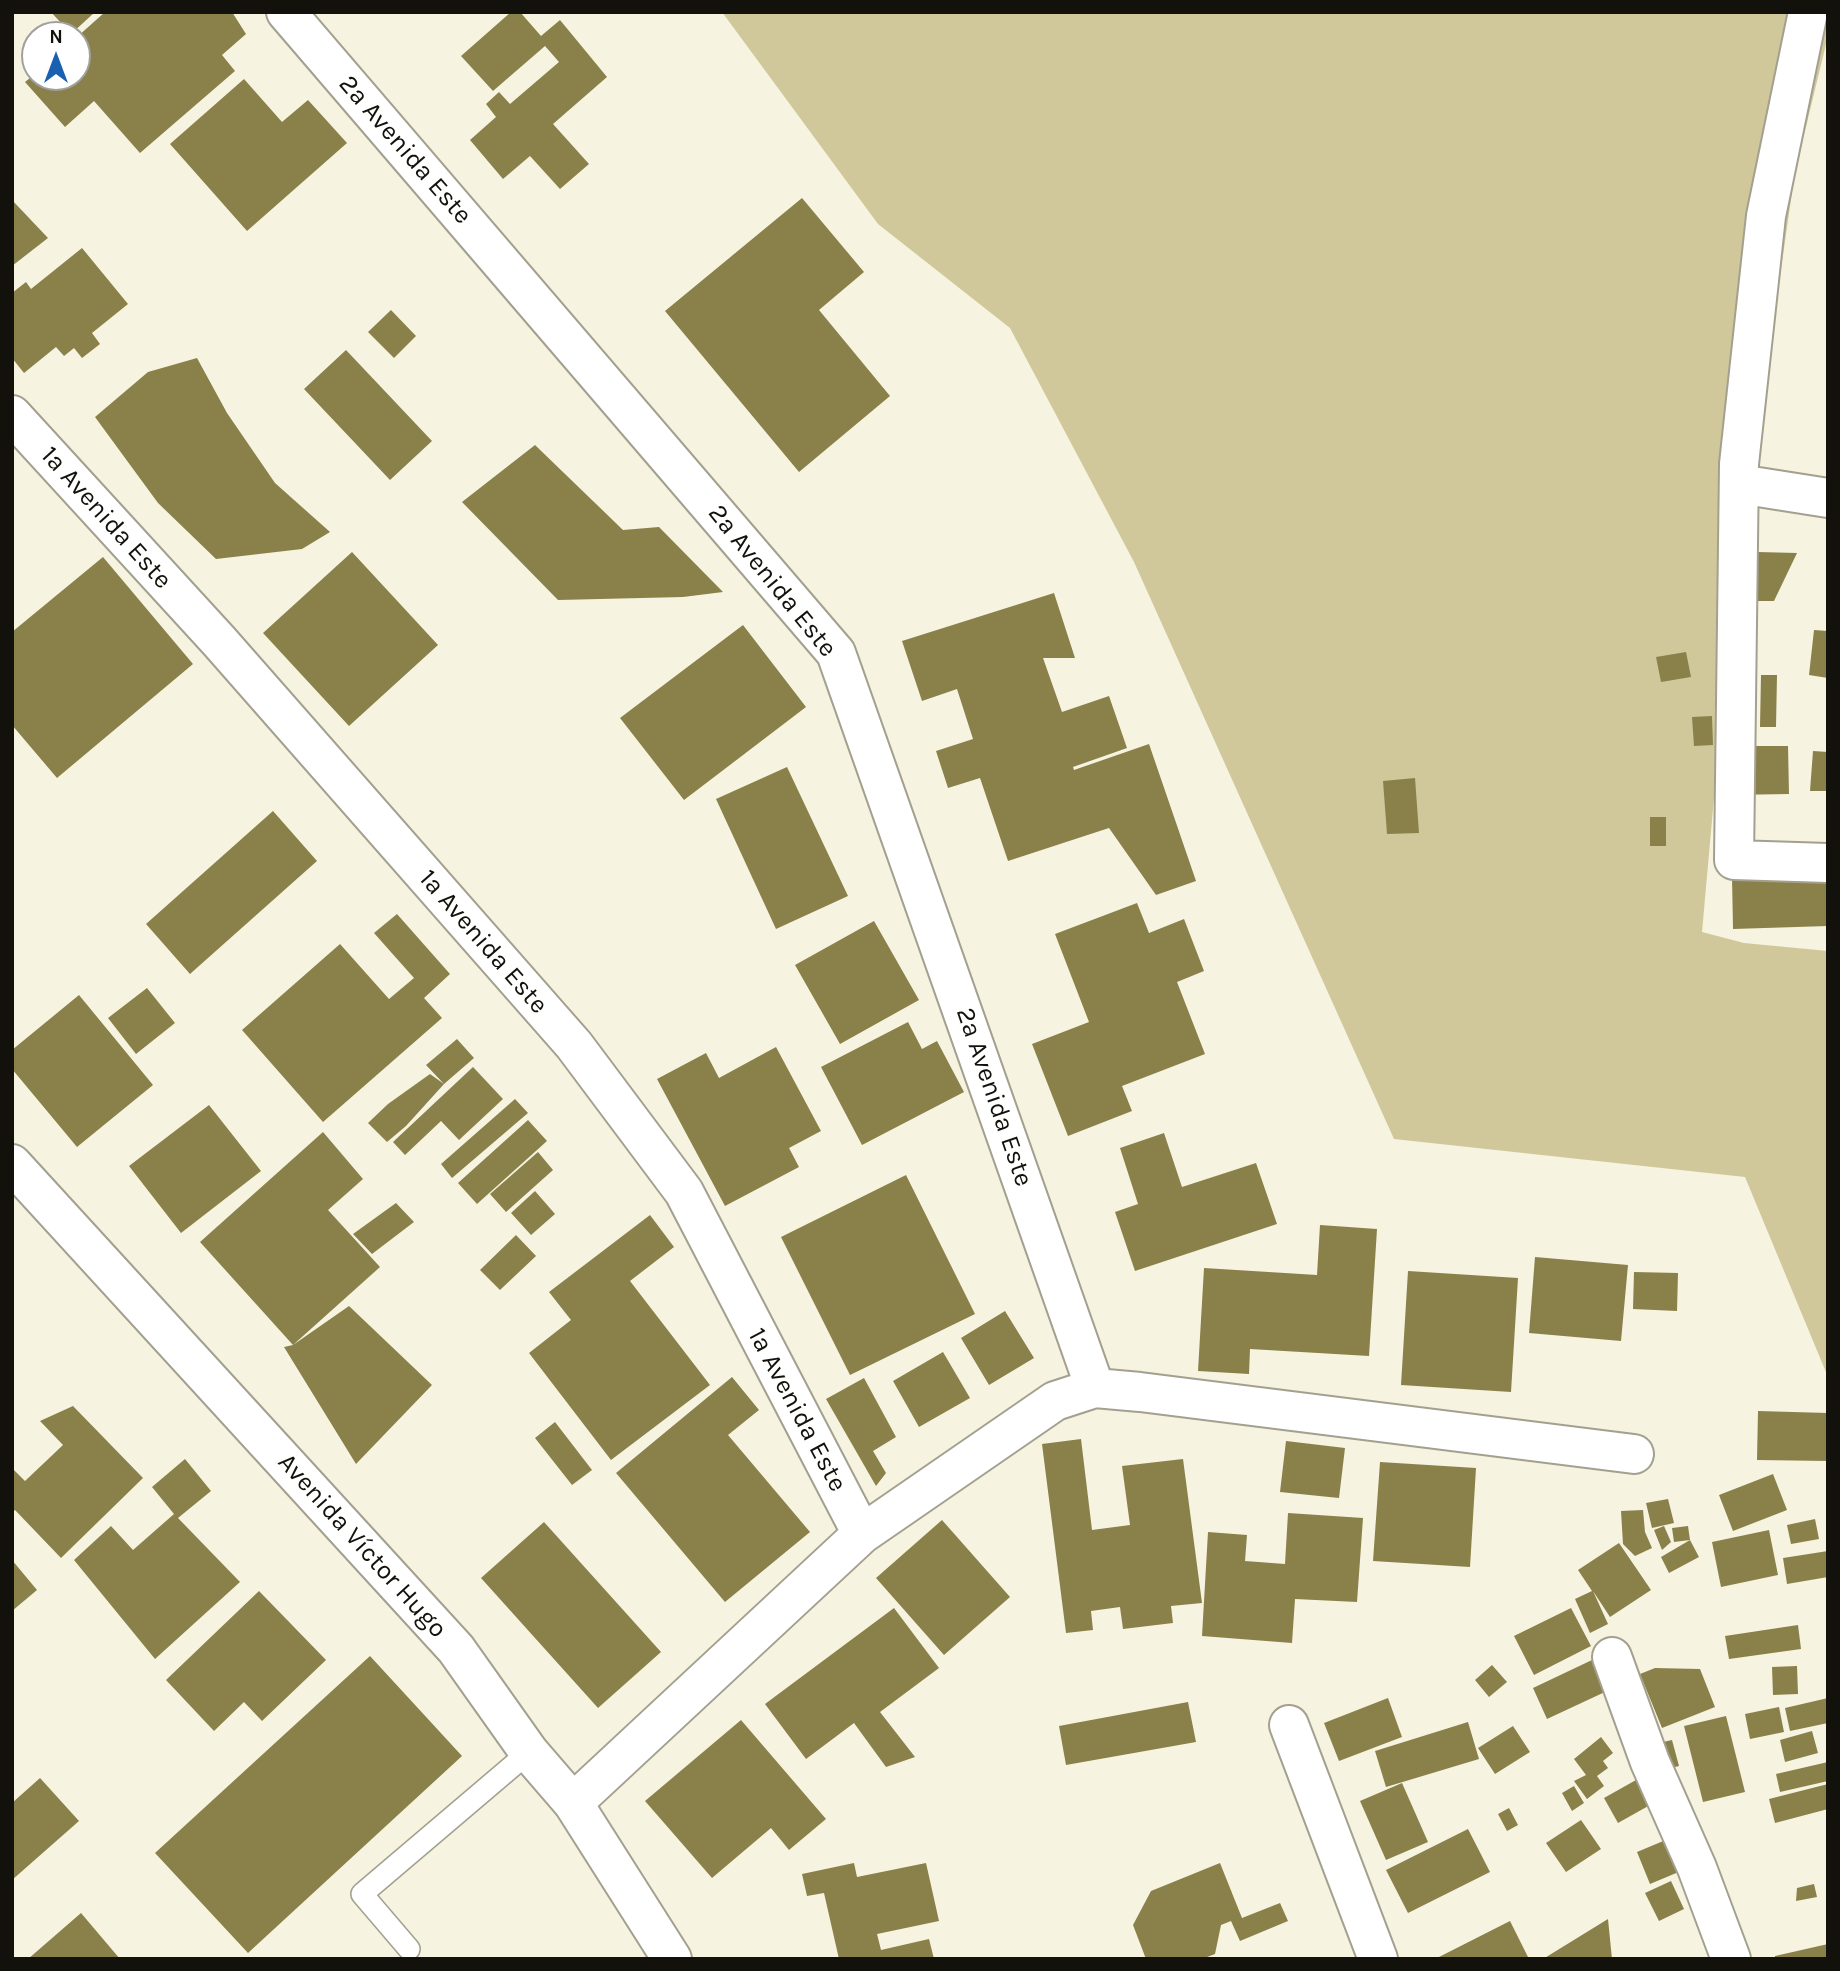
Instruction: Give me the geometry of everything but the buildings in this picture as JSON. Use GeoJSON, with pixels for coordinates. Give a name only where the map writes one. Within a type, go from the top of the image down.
{"type":"FeatureCollection","features":[{"type":"Feature","properties":{"kind":"street","name":"2a Avenida Este"},"geometry":{"type":"LineString","coordinates":[[286,12],[836,653],[1095,1388]]}},
{"type":"Feature","properties":{"kind":"street"},"geometry":{"type":"LineString","coordinates":[[1808,12],[1766,216],[1739,464],[1734,860],[1828,863]]}},
{"type":"Feature","properties":{"kind":"street","name":"1a Avenida Este"},"geometry":{"type":"LineString","coordinates":[[12,415],[219,641],[574,1045],[684,1192],[862,1534]]}},
{"type":"Feature","properties":{"kind":"street"},"geometry":{"type":"LineString","coordinates":[[1739,484],[1828,498]]}},
{"type":"Feature","properties":{"kind":"street","name":"Avenida Víctor Hugo"},"geometry":{"type":"LineString","coordinates":[[12,1164],[456,1649],[529,1752],[573,1803],[672,1959]]}},
{"type":"Feature","properties":{"kind":"street"},"geometry":{"type":"LineString","coordinates":[[573,1803],[862,1534],[1055,1401],[1095,1388],[1634,1454]]}},
{"type":"Feature","properties":{"kind":"street"},"geometry":{"type":"LineString","coordinates":[[1612,1657],[1650,1762],[1697,1868],[1731,1959]]}},
{"type":"Feature","properties":{"kind":"street"},"geometry":{"type":"LineString","coordinates":[[1289,1725],[1378,1959]]}},
{"type":"Feature","properties":{"kind":"lane"},"geometry":{"type":"LineString","coordinates":[[409,1949],[362,1894],[529,1752]]}},
{"type":"Feature","properties":{"kind":"shaded area"},"geometry":{"type":"Polygon","coordinates":[[[722,12],[1828,12],[1828,36],[1795,172],[1729,630],[1702,932],[1744,943],[1828,951],[1828,1377],[1745,1177],[1394,1139],[1134,562],[1010,328],[878,224],[722,12]]]}}]}
